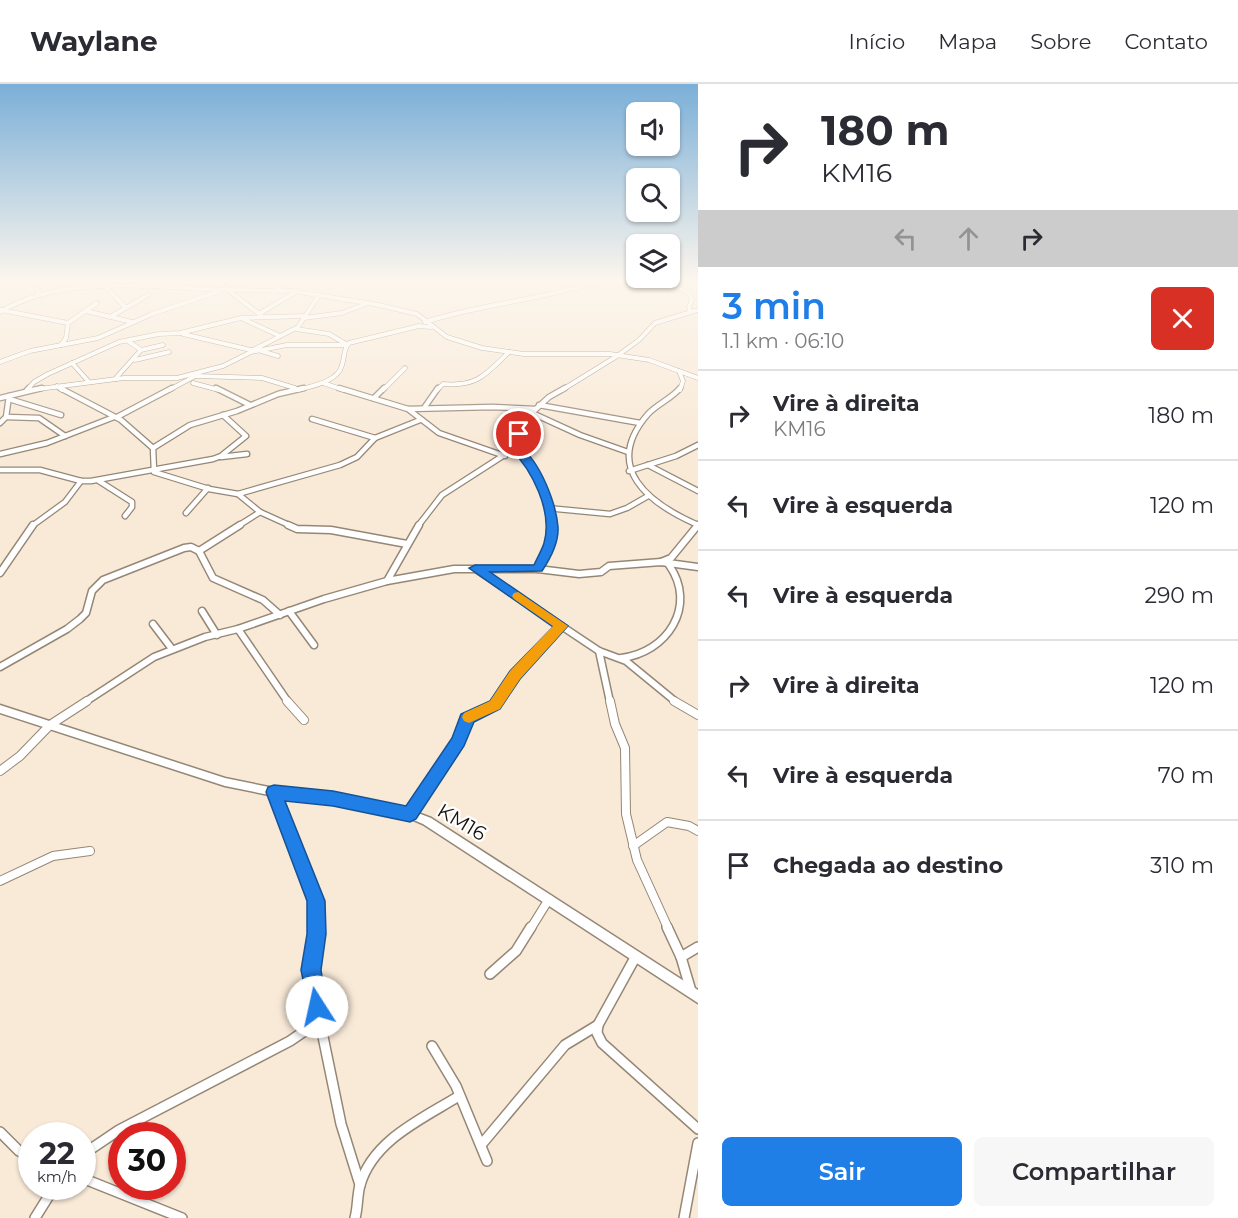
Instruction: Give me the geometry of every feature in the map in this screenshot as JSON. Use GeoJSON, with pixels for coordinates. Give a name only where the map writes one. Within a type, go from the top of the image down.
{"type":"FeatureCollection","features":[{"type":"Feature","properties":{"kind":"street"},"geometry":{"type":"LineString","coordinates":[[61,345],[66,335]]}},
{"type":"Feature","properties":{"kind":"street"},"geometry":{"type":"LineString","coordinates":[[0,362],[30,351],[105,335]]}},
{"type":"Feature","properties":{"kind":"street"},"geometry":{"type":"LineString","coordinates":[[27,390],[34,382],[119,342],[154,335]]}},
{"type":"Feature","properties":{"kind":"street"},"geometry":{"type":"LineString","coordinates":[[188,335],[278,356]]}},
{"type":"Feature","properties":{"kind":"street"},"geometry":{"type":"LineString","coordinates":[[331,335],[346,344]]}},
{"type":"Feature","properties":{"kind":"street"},"geometry":{"type":"LineString","coordinates":[[256,351],[291,345],[346,344],[383,335]]}},
{"type":"Feature","properties":{"kind":"street"},"geometry":{"type":"LineString","coordinates":[[447,335],[459,341],[508,352],[617,356],[649,360],[698,378]]}},
{"type":"Feature","properties":{"kind":"street"},"geometry":{"type":"LineString","coordinates":[[387,581],[394,572],[418,523],[442,495],[515,448],[524,420],[535,409],[559,390],[592,373],[617,356],[644,335]]}},
{"type":"Feature","properties":{"kind":"street"},"geometry":{"type":"LineString","coordinates":[[0,454],[65,436],[116,417],[198,374],[256,351],[280,336]]}},
{"type":"Feature","properties":{"kind":"street"},"geometry":{"type":"LineString","coordinates":[[98,338],[119,342]]}},
{"type":"Feature","properties":{"kind":"street"},"geometry":{"type":"LineString","coordinates":[[128,340],[141,350]]}},
{"type":"Feature","properties":{"kind":"street"},"geometry":{"type":"LineString","coordinates":[[153,448],[190,425],[298,389],[323,383],[342,368],[346,344]]}},
{"type":"Feature","properties":{"kind":"street"},"geometry":{"type":"LineString","coordinates":[[115,379],[135,360],[141,350],[163,345]]}},
{"type":"Feature","properties":{"kind":"street"},"geometry":{"type":"LineString","coordinates":[[135,360],[169,352]]}},
{"type":"Feature","properties":{"kind":"street"},"geometry":{"type":"LineString","coordinates":[[424,408],[438,386],[480,380],[508,352]]}},
{"type":"Feature","properties":{"kind":"street"},"geometry":{"type":"LineString","coordinates":[[72,363],[86,375],[89,382]]}},
{"type":"Feature","properties":{"kind":"street"},"geometry":{"type":"LineString","coordinates":[[374,398],[405,368]]}},
{"type":"Feature","properties":{"kind":"street"},"geometry":{"type":"LineString","coordinates":[[661,562],[671,558],[698,525],[675,515],[637,486],[629,471],[628,452],[640,423],[663,400],[680,391],[683,381],[679,371]]}},
{"type":"Feature","properties":{"kind":"street"},"geometry":{"type":"LineString","coordinates":[[198,374],[246,376],[298,389]]}},
{"type":"Feature","properties":{"kind":"street"},"geometry":{"type":"LineString","coordinates":[[239,382],[246,376]]}},
{"type":"Feature","properties":{"kind":"street"},"geometry":{"type":"LineString","coordinates":[[0,399],[9,398],[27,390],[89,382],[115,379],[177,378],[214,387],[250,405]]}},
{"type":"Feature","properties":{"kind":"street"},"geometry":{"type":"LineString","coordinates":[[189,380],[198,390]]}},
{"type":"Feature","properties":{"kind":"street"},"geometry":{"type":"LineString","coordinates":[[323,383],[408,409],[565,408],[640,423]]}},
{"type":"Feature","properties":{"kind":"street"},"geometry":{"type":"LineString","coordinates":[[57,386],[75,400],[116,417],[142,436],[153,448],[153,471]]}},
{"type":"Feature","properties":{"kind":"street"},"geometry":{"type":"LineString","coordinates":[[9,398],[61,415]]}},
{"type":"Feature","properties":{"kind":"street"},"geometry":{"type":"LineString","coordinates":[[0,423],[6,417],[9,398]]}},
{"type":"Feature","properties":{"kind":"street"},"geometry":{"type":"LineString","coordinates":[[408,409],[439,433],[505,456]]}},
{"type":"Feature","properties":{"kind":"street"},"geometry":{"type":"LineString","coordinates":[[535,409],[577,433],[628,452]]}},
{"type":"Feature","properties":{"kind":"street"},"geometry":{"type":"LineString","coordinates":[[218,458],[246,436],[223,415]]}},
{"type":"Feature","properties":{"kind":"street"},"geometry":{"type":"LineString","coordinates":[[6,417],[39,418],[65,436]]}},
{"type":"Feature","properties":{"kind":"street"},"geometry":{"type":"LineString","coordinates":[[312,419],[375,438]]}},
{"type":"Feature","properties":{"kind":"street"},"geometry":{"type":"LineString","coordinates":[[153,471],[208,488],[238,494],[340,465],[357,457],[375,438],[420,420]]}},
{"type":"Feature","properties":{"kind":"street"},"geometry":{"type":"LineString","coordinates":[[629,471],[698,445]]}},
{"type":"Feature","properties":{"kind":"street"},"geometry":{"type":"LineString","coordinates":[[515,448],[539,479],[551,517],[552,538],[538,569]]}},
{"type":"Feature","properties":{"kind":"street"},"geometry":{"type":"LineString","coordinates":[[0,470],[40,470],[81,481],[99,481],[247,454]]}},
{"type":"Feature","properties":{"kind":"street"},"geometry":{"type":"LineString","coordinates":[[648,465],[698,491]]}},
{"type":"Feature","properties":{"kind":"street"},"geometry":{"type":"LineString","coordinates":[[0,573],[29,529],[38,520],[65,502],[81,481]]}},
{"type":"Feature","properties":{"kind":"street"},"geometry":{"type":"LineString","coordinates":[[99,481],[132,502],[132,507],[125,516]]}},
{"type":"Feature","properties":{"kind":"street"},"geometry":{"type":"LineString","coordinates":[[186,513],[208,488]]}},
{"type":"Feature","properties":{"kind":"street"},"geometry":{"type":"LineString","coordinates":[[238,494],[260,512],[302,531],[331,530],[407,544]]}},
{"type":"Feature","properties":{"kind":"street"},"geometry":{"type":"LineString","coordinates":[[547,508],[610,514],[627,508],[648,496]]}},
{"type":"Feature","properties":{"kind":"street"},"geometry":{"type":"LineString","coordinates":[[199,551],[260,512]]}},
{"type":"Feature","properties":{"kind":"street"},"geometry":{"type":"LineString","coordinates":[[0,667],[67,629],[80,619],[86,613],[92,591],[103,580],[184,548],[199,551],[213,578],[263,600],[280,615]]}},
{"type":"Feature","properties":{"kind":"street"},"geometry":{"type":"LineString","coordinates":[[0,771],[20,756],[50,725],[154,657],[217,634],[387,581],[435,571],[475,568],[538,569],[585,574],[601,572],[609,566],[620,564],[661,562],[698,567]]}},
{"type":"Feature","properties":{"kind":"street"},"geometry":{"type":"LineString","coordinates":[[621,658],[647,653],[662,642],[682,619],[688,598],[681,577],[668,564]]}},
{"type":"Feature","properties":{"kind":"street"},"geometry":{"type":"LineString","coordinates":[[475,568],[599,651],[621,658],[677,703],[698,714]]}},
{"type":"Feature","properties":{"kind":"street"},"geometry":{"type":"LineString","coordinates":[[394,572],[402,579]]}},
{"type":"Feature","properties":{"kind":"street"},"geometry":{"type":"LineString","coordinates":[[202,611],[217,634]]}},
{"type":"Feature","properties":{"kind":"street"},"geometry":{"type":"LineString","coordinates":[[289,611],[314,645]]}},
{"type":"Feature","properties":{"kind":"street"},"geometry":{"type":"LineString","coordinates":[[153,624],[172,649]]}},
{"type":"Feature","properties":{"kind":"street"},"geometry":{"type":"LineString","coordinates":[[410,814],[454,749],[466,725],[466,718],[495,705],[515,675],[561,626]]}},
{"type":"Feature","properties":{"kind":"street"},"geometry":{"type":"LineString","coordinates":[[238,629],[289,703],[304,720]]}},
{"type":"Feature","properties":{"kind":"street"},"geometry":{"type":"LineString","coordinates":[[599,651],[615,724],[625,748],[626,813],[633,846],[695,995]]}},
{"type":"Feature","properties":{"kind":"street"},"geometry":{"type":"LineString","coordinates":[[603,662],[610,655]]}},
{"type":"Feature","properties":{"kind":"street","name":"KM16"},"geometry":{"type":"LineString","coordinates":[[0,709],[225,782],[274,792],[333,798],[410,814],[442,830],[695,995]]}},
{"type":"Feature","properties":{"kind":"street"},"geometry":{"type":"LineString","coordinates":[[274,792],[316,901],[317,934],[311,970],[341,1124],[360,1185]]}},
{"type":"Feature","properties":{"kind":"street"},"geometry":{"type":"LineString","coordinates":[[633,846],[667,822],[689,826],[698,831]]}},
{"type":"Feature","properties":{"kind":"street"},"geometry":{"type":"LineString","coordinates":[[0,881],[53,856],[90,851]]}},
{"type":"Feature","properties":{"kind":"street"},"geometry":{"type":"LineString","coordinates":[[490,974],[516,951],[549,899]]}},
{"type":"Feature","properties":{"kind":"street"},"geometry":{"type":"LineString","coordinates":[[681,957],[698,947]]}},
{"type":"Feature","properties":{"kind":"street"},"geometry":{"type":"LineString","coordinates":[[636,956],[598,1025],[597,1033],[602,1043],[698,1129]]}},
{"type":"Feature","properties":{"kind":"street"},"geometry":{"type":"LineString","coordinates":[[96,1145],[120,1128],[295,1039],[312,1027],[318,1015]]}},
{"type":"Feature","properties":{"kind":"street"},"geometry":{"type":"LineString","coordinates":[[481,1145],[565,1045],[598,1025]]}},
{"type":"Feature","properties":{"kind":"street"},"geometry":{"type":"LineString","coordinates":[[432,1046],[450,1074],[487,1161]]}},
{"type":"Feature","properties":{"kind":"street"},"geometry":{"type":"LineString","coordinates":[[355,1218],[360,1185],[374,1158],[386,1142],[459,1096]]}},
{"type":"Feature","properties":{"kind":"street"},"geometry":{"type":"LineString","coordinates":[[0,1132],[18,1150]]}},
{"type":"Feature","properties":{"kind":"street"},"geometry":{"type":"LineString","coordinates":[[684,1218],[698,1143]]}},
{"type":"Feature","properties":{"kind":"street"},"geometry":{"type":"LineString","coordinates":[[96,1184],[182,1218]]}},
{"type":"Feature","properties":{"kind":"street"},"geometry":{"type":"LineString","coordinates":[[35,1218],[46,1200]]}},
{"type":"Feature","properties":{"kind":"slow traffic"},"geometry":{"type":"LineString","coordinates":[[469,717],[492,708],[515,675],[561,626],[518,596]]}},
{"type":"Feature","properties":{"kind":"route"},"geometry":{"type":"LineString","coordinates":[[317,1007],[311,970],[317,934],[316,901],[274,792],[333,798],[410,814],[458,742],[466,725],[466,718],[492,708],[515,675],[561,626],[475,568],[538,569],[552,538],[551,517],[541,483],[535,471],[515,448],[519,434]]}}]}
